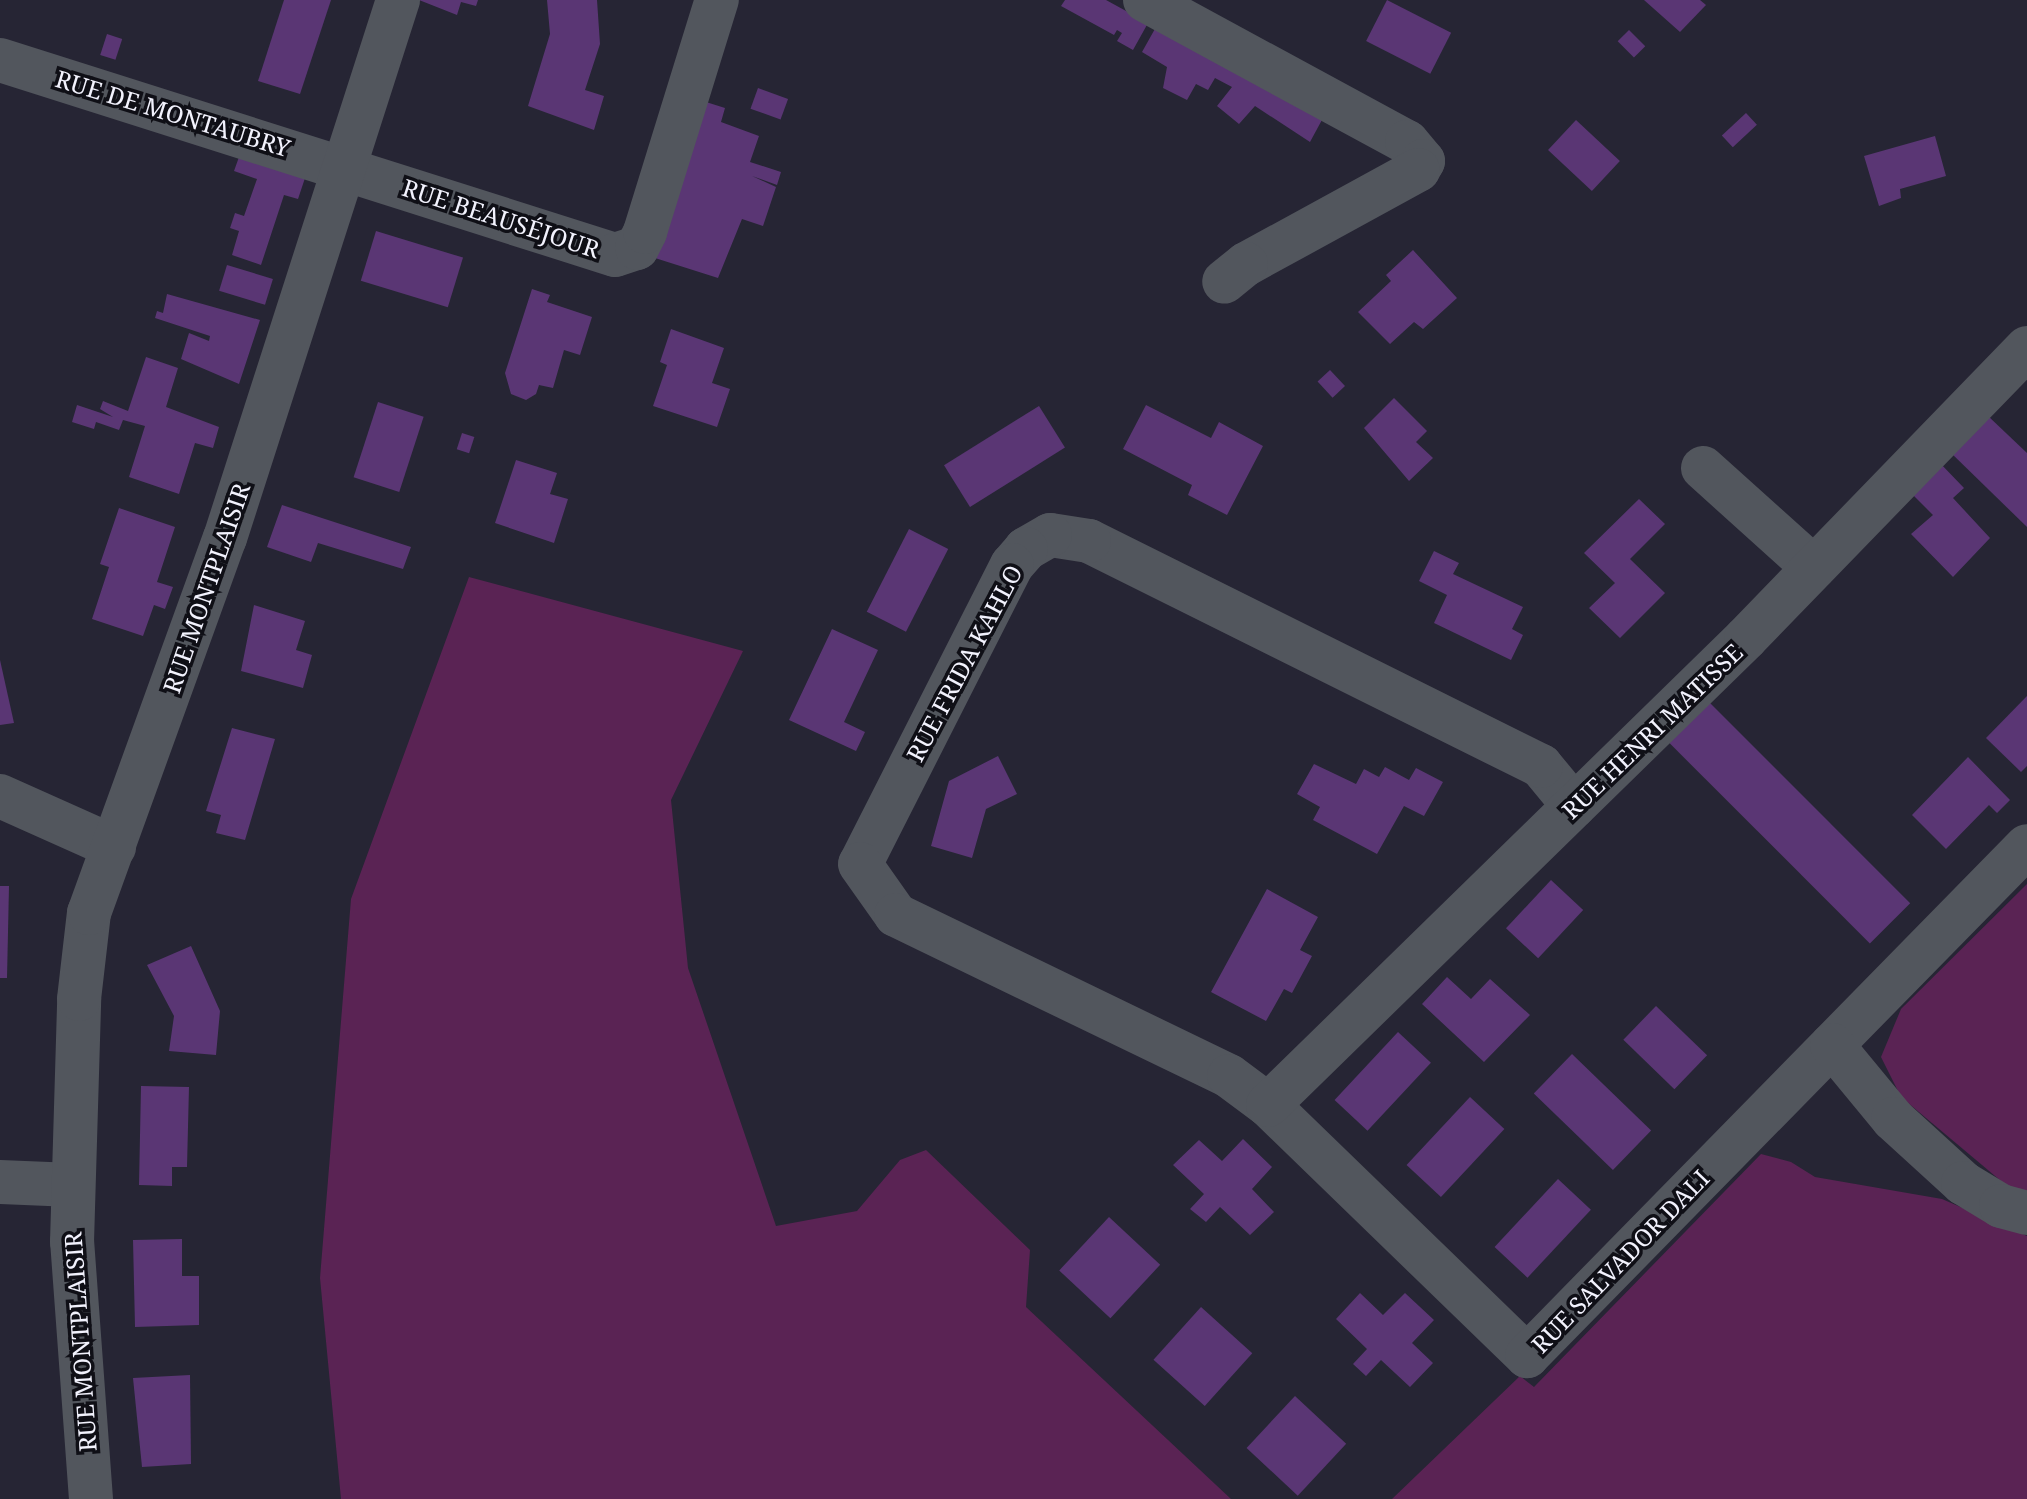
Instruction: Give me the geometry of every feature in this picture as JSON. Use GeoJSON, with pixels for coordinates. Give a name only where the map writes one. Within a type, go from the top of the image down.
{"type":"FeatureCollection","features":[{"type":"Feature","properties":{"kind":"street","name":"RUE MONTPLAISIR"},"geometry":{"type":"LineString","coordinates":[[91,1499],[72,1242],[82,947],[89,913],[225,538],[398,0]]}},
{"type":"Feature","properties":{"kind":"street","name":"RUE BEAUSÉJOUR"},"geometry":{"type":"LineString","coordinates":[[346,165],[598,253],[637,248],[717,0]]}},
{"type":"Feature","properties":{"kind":"street"},"geometry":{"type":"LineString","coordinates":[[1145,0],[1407,142],[1423,161],[1418,170],[1246,264],[1224,282]]}},
{"type":"Feature","properties":{"kind":"street","name":"RUE DE MONTAUBRY"},"geometry":{"type":"LineString","coordinates":[[0,60],[346,165]]}},
{"type":"Feature","properties":{"kind":"street","name":"RUE HENRI MATISSE"},"geometry":{"type":"LineString","coordinates":[[1268,1105],[1814,568],[2027,348]]}},
{"type":"Feature","properties":{"kind":"street"},"geometry":{"type":"LineString","coordinates":[[1703,468],[1814,568]]}},
{"type":"Feature","properties":{"kind":"street","name":"RUE FRIDA KAHLO"},"geometry":{"type":"LineString","coordinates":[[1268,1105],[1229,1076],[896,915],[860,864],[1012,565],[1026,549],[1050,535],[1089,541],[1541,766],[1574,806]]}},
{"type":"Feature","properties":{"kind":"street"},"geometry":{"type":"LineString","coordinates":[[0,796],[114,847]]}},
{"type":"Feature","properties":{"kind":"street"},"geometry":{"type":"LineString","coordinates":[[2027,846],[1832,1045],[1893,1119],[1963,1183],[2001,1206],[2027,1213]]}},
{"type":"Feature","properties":{"kind":"street","name":"RUE SALVADOR DALI"},"geometry":{"type":"LineString","coordinates":[[1268,1105],[1527,1356],[1832,1045]]}},
{"type":"Feature","properties":{"kind":"street"},"geometry":{"type":"LineString","coordinates":[[0,1182],[73,1185]]}},
{"type":"Feature","properties":{"kind":"shaded area"},"geometry":{"type":"Polygon","coordinates":[[[469,577],[743,651],[671,800],[688,968],[776,1226],[857,1211],[900,1160],[926,1150],[1030,1250],[1026,1307],[1231,1499],[341,1499],[320,1278],[351,899],[469,577]]]}},
{"type":"Feature","properties":{"kind":"shaded area"},"geometry":{"type":"Polygon","coordinates":[[[2027,884],[2027,1193],[2007,1186],[1901,1097],[1881,1057],[1901,1009],[2027,884]]]}},
{"type":"Feature","properties":{"kind":"shaded area"},"geometry":{"type":"Polygon","coordinates":[[[1761,1154],[1791,1162],[1815,1177],[1942,1199],[2027,1236],[2027,1499],[1392,1499],[1520,1376],[1534,1387],[1761,1154]]]}},
{"type":"Feature","properties":{"kind":"building"},"geometry":{"type":"Polygon","coordinates":[[[284,0],[331,0],[300,94],[258,81],[284,0]]]}},
{"type":"Feature","properties":{"kind":"building"},"geometry":{"type":"Polygon","coordinates":[[[419,0],[478,0],[476,6],[461,2],[457,15],[419,0]]]}},
{"type":"Feature","properties":{"kind":"building"},"geometry":{"type":"Polygon","coordinates":[[[547,0],[597,0],[600,44],[585,90],[604,96],[594,130],[528,106],[550,34],[547,0]]]}},
{"type":"Feature","properties":{"kind":"building"},"geometry":{"type":"Polygon","coordinates":[[[1065,0],[1106,0],[1148,23],[1133,50],[1117,41],[1122,33],[1117,30],[1114,35],[1061,6],[1065,0]]]}},
{"type":"Feature","properties":{"kind":"building"},"geometry":{"type":"Polygon","coordinates":[[[1387,0],[1451,33],[1430,74],[1366,41],[1387,0]]]}},
{"type":"Feature","properties":{"kind":"building"},"geometry":{"type":"Polygon","coordinates":[[[1644,0],[1700,0],[1706,5],[1680,32],[1644,0]]]}},
{"type":"Feature","properties":{"kind":"building"},"geometry":{"type":"Polygon","coordinates":[[[1156,27],[1323,118],[1310,142],[1255,106],[1239,124],[1217,106],[1232,87],[1215,78],[1208,90],[1196,84],[1187,100],[1163,88],[1167,67],[1142,52],[1156,27]]]}},
{"type":"Feature","properties":{"kind":"building"},"geometry":{"type":"Polygon","coordinates":[[[1629,30],[1645,46],[1634,58],[1618,41],[1629,30]]]}},
{"type":"Feature","properties":{"kind":"building"},"geometry":{"type":"Polygon","coordinates":[[[107,34],[122,39],[115,60],[100,55],[107,34]]]}},
{"type":"Feature","properties":{"kind":"building"},"geometry":{"type":"Polygon","coordinates":[[[758,88],[788,99],[781,120],[750,109],[758,88]]]}},
{"type":"Feature","properties":{"kind":"building"},"geometry":{"type":"Polygon","coordinates":[[[706,102],[725,108],[721,122],[759,136],[750,162],[781,172],[777,185],[752,176],[776,187],[763,226],[742,219],[718,278],[655,258],[706,102]]]}},
{"type":"Feature","properties":{"kind":"building"},"geometry":{"type":"Polygon","coordinates":[[[1746,113],[1757,125],[1733,147],[1722,136],[1746,113]]]}},
{"type":"Feature","properties":{"kind":"building"},"geometry":{"type":"Polygon","coordinates":[[[1576,120],[1620,161],[1592,191],[1548,150],[1576,120]]]}},
{"type":"Feature","properties":{"kind":"building"},"geometry":{"type":"Polygon","coordinates":[[[1935,136],[1946,176],[1900,189],[1901,198],[1879,206],[1864,156],[1935,136]]]}},
{"type":"Feature","properties":{"kind":"building"},"geometry":{"type":"Polygon","coordinates":[[[239,157],[305,178],[298,199],[284,195],[261,265],[232,255],[239,231],[230,228],[235,213],[244,216],[257,179],[234,171],[239,157]]]}},
{"type":"Feature","properties":{"kind":"building"},"geometry":{"type":"Polygon","coordinates":[[[376,231],[463,258],[448,307],[361,281],[376,231]]]}},
{"type":"Feature","properties":{"kind":"building"},"geometry":{"type":"Polygon","coordinates":[[[1413,250],[1457,298],[1423,329],[1414,322],[1390,344],[1358,312],[1391,281],[1386,275],[1413,250]]]}},
{"type":"Feature","properties":{"kind":"building"},"geometry":{"type":"Polygon","coordinates":[[[227,265],[273,279],[265,305],[219,291],[227,265]]]}},
{"type":"Feature","properties":{"kind":"building"},"geometry":{"type":"Polygon","coordinates":[[[532,289],[550,295],[547,302],[592,317],[580,355],[564,350],[553,388],[539,385],[536,394],[526,400],[511,394],[505,373],[532,289]]]}},
{"type":"Feature","properties":{"kind":"building"},"geometry":{"type":"Polygon","coordinates":[[[167,294],[260,320],[239,384],[181,359],[189,333],[209,341],[210,336],[155,318],[157,311],[163,313],[167,294]]]}},
{"type":"Feature","properties":{"kind":"building"},"geometry":{"type":"Polygon","coordinates":[[[671,329],[724,348],[712,383],[730,389],[717,427],[653,406],[667,365],[660,362],[671,329]]]}},
{"type":"Feature","properties":{"kind":"building"},"geometry":{"type":"Polygon","coordinates":[[[146,357],[178,368],[166,407],[219,427],[213,448],[195,443],[179,494],[129,477],[145,426],[123,420],[119,430],[96,422],[94,429],[72,422],[77,405],[113,417],[100,409],[103,401],[128,411],[146,357]]]}},
{"type":"Feature","properties":{"kind":"building"},"geometry":{"type":"Polygon","coordinates":[[[1330,370],[1345,386],[1333,398],[1318,382],[1330,370]]]}},
{"type":"Feature","properties":{"kind":"building"},"geometry":{"type":"Polygon","coordinates":[[[1394,398],[1427,431],[1416,442],[1433,458],[1409,481],[1364,428],[1394,398]]]}},
{"type":"Feature","properties":{"kind":"building"},"geometry":{"type":"Polygon","coordinates":[[[378,402],[424,417],[399,492],[354,477],[378,402]]]}},
{"type":"Feature","properties":{"kind":"building"},"geometry":{"type":"Polygon","coordinates":[[[1146,405],[1211,438],[1219,422],[1263,446],[1227,515],[1188,495],[1192,485],[1123,449],[1146,405]]]}},
{"type":"Feature","properties":{"kind":"building"},"geometry":{"type":"Polygon","coordinates":[[[1039,406],[1065,448],[970,507],[944,465],[1039,406]]]}},
{"type":"Feature","properties":{"kind":"building"},"geometry":{"type":"Polygon","coordinates":[[[1987,415],[2027,453],[2027,527],[1949,451],[1987,415]]]}},
{"type":"Feature","properties":{"kind":"building"},"geometry":{"type":"Polygon","coordinates":[[[462,433],[474,437],[469,453],[457,449],[462,433]]]}},
{"type":"Feature","properties":{"kind":"building"},"geometry":{"type":"Polygon","coordinates":[[[516,460],[557,473],[550,494],[568,499],[554,543],[495,523],[516,460]]]}},
{"type":"Feature","properties":{"kind":"building"},"geometry":{"type":"Polygon","coordinates":[[[1938,461],[1964,488],[1953,498],[1990,538],[1953,577],[1911,534],[1933,515],[1909,491],[1938,461]]]}},
{"type":"Feature","properties":{"kind":"building"},"geometry":{"type":"Polygon","coordinates":[[[1639,499],[1665,524],[1630,559],[1665,593],[1620,638],[1589,608],[1615,583],[1584,553],[1639,499]]]}},
{"type":"Feature","properties":{"kind":"building"},"geometry":{"type":"Polygon","coordinates":[[[282,505],[411,547],[403,569],[318,543],[311,562],[267,547],[282,505]]]}},
{"type":"Feature","properties":{"kind":"building"},"geometry":{"type":"Polygon","coordinates":[[[119,508],[175,527],[157,582],[173,587],[165,609],[154,605],[143,636],[92,619],[109,567],[100,564],[119,508]]]}},
{"type":"Feature","properties":{"kind":"building"},"geometry":{"type":"Polygon","coordinates":[[[909,529],[948,549],[906,632],[867,612],[909,529]]]}},
{"type":"Feature","properties":{"kind":"building"},"geometry":{"type":"Polygon","coordinates":[[[1434,551],[1459,563],[1453,574],[1523,607],[1512,629],[1523,635],[1511,660],[1434,623],[1447,595],[1419,581],[1434,551]]]}},
{"type":"Feature","properties":{"kind":"building"},"geometry":{"type":"Polygon","coordinates":[[[254,605],[305,621],[296,650],[312,655],[303,688],[241,671],[254,605]]]}},
{"type":"Feature","properties":{"kind":"building"},"geometry":{"type":"Polygon","coordinates":[[[832,629],[878,650],[844,722],[865,732],[856,751],[789,720],[832,629]]]}},
{"type":"Feature","properties":{"kind":"building"},"geometry":{"type":"Polygon","coordinates":[[[0,660],[14,723],[0,725],[0,660]]]}},
{"type":"Feature","properties":{"kind":"building"},"geometry":{"type":"Polygon","coordinates":[[[1703,696],[1910,903],[1870,943],[1663,736],[1703,696]]]}},
{"type":"Feature","properties":{"kind":"building"},"geometry":{"type":"Polygon","coordinates":[[[2027,696],[2027,766],[2021,772],[1986,738],[2027,696]]]}},
{"type":"Feature","properties":{"kind":"building"},"geometry":{"type":"Polygon","coordinates":[[[232,728],[275,739],[245,840],[216,833],[221,815],[206,811],[232,728]]]}},
{"type":"Feature","properties":{"kind":"building"},"geometry":{"type":"Polygon","coordinates":[[[998,756],[1017,794],[986,809],[972,858],[931,846],[949,781],[998,756]]]}},
{"type":"Feature","properties":{"kind":"building"},"geometry":{"type":"Polygon","coordinates":[[[1968,757],[2010,800],[1997,813],[1989,805],[1946,849],[1912,815],[1968,757]]]}},
{"type":"Feature","properties":{"kind":"building"},"geometry":{"type":"Polygon","coordinates":[[[1314,764],[1356,784],[1364,769],[1379,777],[1385,767],[1409,780],[1416,768],[1443,782],[1424,816],[1404,806],[1377,854],[1313,820],[1320,807],[1297,794],[1314,764]]]}},
{"type":"Feature","properties":{"kind":"building"},"geometry":{"type":"Polygon","coordinates":[[[1551,880],[1583,910],[1538,958],[1506,928],[1551,880]]]}},
{"type":"Feature","properties":{"kind":"building"},"geometry":{"type":"Polygon","coordinates":[[[0,886],[9,886],[7,978],[0,978],[0,886]]]}},
{"type":"Feature","properties":{"kind":"building"},"geometry":{"type":"Polygon","coordinates":[[[1267,889],[1318,917],[1300,950],[1312,956],[1292,993],[1284,989],[1266,1021],[1211,992],[1267,889]]]}},
{"type":"Feature","properties":{"kind":"building"},"geometry":{"type":"Polygon","coordinates":[[[191,946],[220,1011],[216,1055],[169,1051],[174,1016],[147,965],[191,946]]]}},
{"type":"Feature","properties":{"kind":"building"},"geometry":{"type":"Polygon","coordinates":[[[1447,977],[1471,999],[1490,979],[1530,1015],[1484,1062],[1422,1004],[1447,977]]]}},
{"type":"Feature","properties":{"kind":"building"},"geometry":{"type":"Polygon","coordinates":[[[1656,1006],[1707,1055],[1674,1089],[1623,1040],[1656,1006]]]}},
{"type":"Feature","properties":{"kind":"building"},"geometry":{"type":"Polygon","coordinates":[[[1398,1032],[1431,1063],[1367,1131],[1335,1100],[1398,1032]]]}},
{"type":"Feature","properties":{"kind":"building"},"geometry":{"type":"Polygon","coordinates":[[[1572,1054],[1651,1130],[1613,1170],[1534,1094],[1572,1054]]]}},
{"type":"Feature","properties":{"kind":"building"},"geometry":{"type":"Polygon","coordinates":[[[141,1086],[189,1087],[187,1167],[172,1167],[172,1186],[139,1185],[141,1086]]]}},
{"type":"Feature","properties":{"kind":"building"},"geometry":{"type":"Polygon","coordinates":[[[1470,1097],[1504,1129],[1441,1197],[1407,1165],[1470,1097]]]}},
{"type":"Feature","properties":{"kind":"building"},"geometry":{"type":"Polygon","coordinates":[[[1243,1139],[1272,1167],[1252,1189],[1274,1212],[1250,1235],[1220,1207],[1206,1222],[1190,1209],[1204,1194],[1173,1165],[1199,1140],[1222,1161],[1243,1139]]]}},
{"type":"Feature","properties":{"kind":"building"},"geometry":{"type":"Polygon","coordinates":[[[1558,1179],[1591,1210],[1527,1278],[1495,1247],[1558,1179]]]}},
{"type":"Feature","properties":{"kind":"building"},"geometry":{"type":"Polygon","coordinates":[[[1109,1217],[1160,1265],[1110,1318],[1059,1270],[1109,1217]]]}},
{"type":"Feature","properties":{"kind":"building"},"geometry":{"type":"Polygon","coordinates":[[[182,1239],[182,1276],[199,1276],[199,1325],[135,1327],[133,1240],[182,1239]]]}},
{"type":"Feature","properties":{"kind":"building"},"geometry":{"type":"Polygon","coordinates":[[[1360,1293],[1383,1315],[1405,1293],[1434,1320],[1412,1343],[1433,1363],[1410,1387],[1381,1360],[1366,1376],[1353,1364],[1367,1349],[1336,1319],[1360,1293]]]}},
{"type":"Feature","properties":{"kind":"building"},"geometry":{"type":"Polygon","coordinates":[[[1201,1307],[1252,1353],[1205,1406],[1153,1360],[1201,1307]]]}},
{"type":"Feature","properties":{"kind":"building"},"geometry":{"type":"Polygon","coordinates":[[[190,1375],[191,1464],[142,1467],[133,1378],[190,1375]]]}},
{"type":"Feature","properties":{"kind":"building"},"geometry":{"type":"Polygon","coordinates":[[[1295,1396],[1346,1444],[1298,1496],[1247,1448],[1295,1396]]]}}]}
